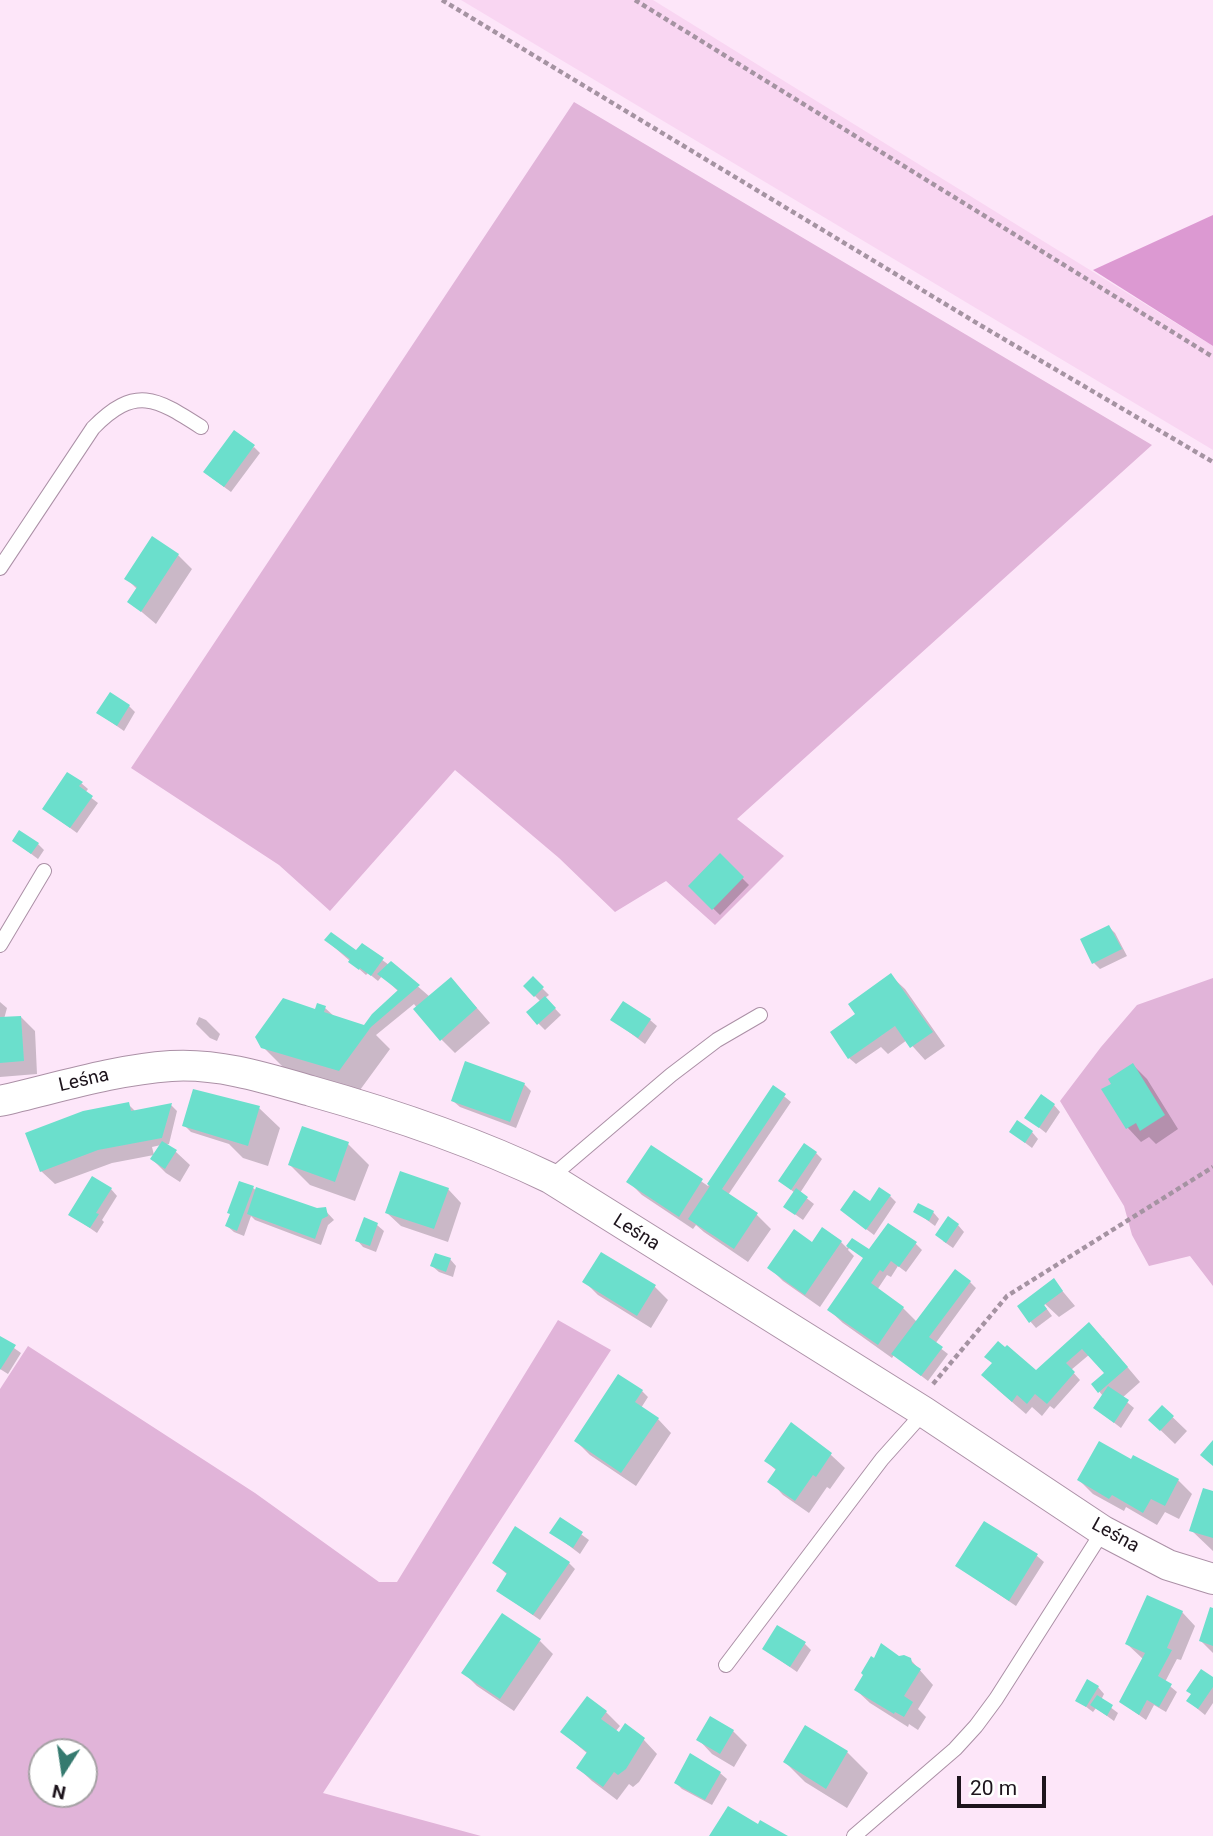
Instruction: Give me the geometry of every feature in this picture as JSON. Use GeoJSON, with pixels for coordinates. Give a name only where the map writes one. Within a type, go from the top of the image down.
{"type":"FeatureCollection","features":[{"type":"Feature","properties":{"kind":"street","name":"Leśna"},"geometry":{"type":"LineString","coordinates":[[0,1101],[137,1070],[202,1066],[264,1078],[377,1110],[513,1160],[550,1178],[919,1409],[1103,1531],[1168,1565],[1213,1579]]}},
{"type":"Feature","properties":{"kind":"lane"},"geometry":{"type":"LineString","coordinates":[[0,568],[93,428],[109,412],[126,402],[146,400],[165,404],[201,427]]}},
{"type":"Feature","properties":{"kind":"lane"},"geometry":{"type":"LineString","coordinates":[[0,945],[44,871]]}},
{"type":"Feature","properties":{"kind":"lane"},"geometry":{"type":"LineString","coordinates":[[550,1178],[671,1075],[717,1040],[760,1015]]}},
{"type":"Feature","properties":{"kind":"lane"},"geometry":{"type":"LineString","coordinates":[[726,1665],[919,1409]]}},
{"type":"Feature","properties":{"kind":"lane"},"geometry":{"type":"LineString","coordinates":[[853,1836],[955,1749],[976,1726],[1103,1531]]}},
{"type":"Feature","properties":{"kind":"path"},"geometry":{"type":"LineString","coordinates":[[442,0],[980,325],[1213,462]]}},
{"type":"Feature","properties":{"kind":"path"},"geometry":{"type":"LineString","coordinates":[[635,0],[1213,357]]}},
{"type":"Feature","properties":{"kind":"path"},"geometry":{"type":"LineString","coordinates":[[919,1409],[1007,1296],[1213,1167]]}},
{"type":"Feature","properties":{"kind":"shaded area"},"geometry":{"type":"Polygon","coordinates":[[[461,0],[653,0],[1213,346],[1213,450],[461,0]]]}},
{"type":"Feature","properties":{"kind":"shaded area"},"geometry":{"type":"Polygon","coordinates":[[[574,102],[1152,445],[737,819],[784,856],[715,925],[666,881],[615,912],[559,858],[455,770],[330,911],[279,865],[131,768],[574,102]]]}},
{"type":"Feature","properties":{"kind":"shaded area"},"geometry":{"type":"Polygon","coordinates":[[[1213,215],[1213,346],[1093,270],[1213,215]]]}},
{"type":"Feature","properties":{"kind":"shaded area"},"geometry":{"type":"Polygon","coordinates":[[[1213,978],[1213,1286],[1190,1256],[1149,1266],[1132,1235],[1124,1206],[1060,1101],[1137,1005],[1213,978]]]}},
{"type":"Feature","properties":{"kind":"shaded area"},"geometry":{"type":"Polygon","coordinates":[[[558,1320],[611,1350],[323,1793],[481,1836],[0,1836],[0,1389],[28,1346],[255,1493],[379,1582],[397,1582],[558,1320]]]}},
{"type":"Feature","properties":{"kind":"building"},"geometry":{"type":"Polygon","coordinates":[[[234,430],[255,445],[224,487],[203,472],[234,430]]]}},
{"type":"Feature","properties":{"kind":"building"},"geometry":{"type":"Polygon","coordinates":[[[152,536],[179,554],[141,612],[127,602],[137,587],[124,579],[152,536]]]}},
{"type":"Feature","properties":{"kind":"building"},"geometry":{"type":"Polygon","coordinates":[[[110,692],[130,705],[117,726],[96,713],[110,692]]]}},
{"type":"Feature","properties":{"kind":"building"},"geometry":{"type":"Polygon","coordinates":[[[67,772],[83,782],[79,786],[93,796],[70,828],[42,809],[67,772]]]}},
{"type":"Feature","properties":{"kind":"building"},"geometry":{"type":"Polygon","coordinates":[[[19,830],[39,843],[31,854],[12,841],[19,830]]]}},
{"type":"Feature","properties":{"kind":"building"},"geometry":{"type":"Polygon","coordinates":[[[720,853],[744,877],[712,910],[688,886],[720,853]]]}},
{"type":"Feature","properties":{"kind":"building"},"geometry":{"type":"Polygon","coordinates":[[[1109,925],[1122,949],[1092,964],[1080,939],[1109,925]]]}},
{"type":"Feature","properties":{"kind":"building"},"geometry":{"type":"Polygon","coordinates":[[[331,932],[356,950],[362,943],[384,958],[371,976],[348,962],[350,959],[324,940],[331,932]]]}},
{"type":"Feature","properties":{"kind":"building"},"geometry":{"type":"Polygon","coordinates":[[[391,961],[420,985],[371,1027],[339,1071],[261,1048],[255,1037],[283,998],[315,1009],[317,1003],[326,1006],[324,1012],[364,1025],[398,990],[377,974],[391,961]]]}},
{"type":"Feature","properties":{"kind":"building"},"geometry":{"type":"Polygon","coordinates":[[[891,973],[933,1032],[910,1048],[895,1026],[848,1059],[830,1032],[855,1014],[848,1004],[891,973]]]}},
{"type":"Feature","properties":{"kind":"building"},"geometry":{"type":"Polygon","coordinates":[[[533,976],[544,987],[534,997],[523,986],[533,976]]]}},
{"type":"Feature","properties":{"kind":"building"},"geometry":{"type":"Polygon","coordinates":[[[451,977],[477,1008],[440,1041],[413,1009],[451,977]]]}},
{"type":"Feature","properties":{"kind":"building"},"geometry":{"type":"Polygon","coordinates":[[[545,996],[556,1008],[537,1025],[526,1012],[545,996]]]}},
{"type":"Feature","properties":{"kind":"building"},"geometry":{"type":"Polygon","coordinates":[[[623,1001],[651,1019],[638,1038],[610,1020],[623,1001]]]}},
{"type":"Feature","properties":{"kind":"building"},"geometry":{"type":"Polygon","coordinates":[[[21,1016],[24,1061],[0,1063],[0,1017],[21,1016]]]}},
{"type":"Feature","properties":{"kind":"building"},"geometry":{"type":"Polygon","coordinates":[[[465,1061],[525,1083],[510,1122],[451,1101],[465,1061]]]}},
{"type":"Feature","properties":{"kind":"building"},"geometry":{"type":"Polygon","coordinates":[[[1133,1063],[1165,1115],[1140,1131],[1136,1123],[1126,1129],[1101,1089],[1111,1084],[1108,1079],[1133,1063]]]}},
{"type":"Feature","properties":{"kind":"building"},"geometry":{"type":"Polygon","coordinates":[[[773,1085],[786,1094],[722,1189],[758,1213],[734,1249],[688,1219],[710,1186],[707,1184],[773,1085]]]}},
{"type":"Feature","properties":{"kind":"building"},"geometry":{"type":"Polygon","coordinates":[[[193,1089],[260,1106],[248,1146],[182,1126],[193,1089]]]}},
{"type":"Feature","properties":{"kind":"building"},"geometry":{"type":"Polygon","coordinates":[[[1041,1094],[1055,1104],[1039,1128],[1024,1118],[1041,1094]]]}},
{"type":"Feature","properties":{"kind":"building"},"geometry":{"type":"Polygon","coordinates":[[[129,1102],[131,1111],[172,1103],[162,1138],[98,1150],[40,1172],[25,1133],[83,1111],[129,1102]]]}},
{"type":"Feature","properties":{"kind":"building"},"geometry":{"type":"Polygon","coordinates":[[[1017,1120],[1033,1131],[1025,1143],[1009,1132],[1017,1120]]]}},
{"type":"Feature","properties":{"kind":"building"},"geometry":{"type":"Polygon","coordinates":[[[302,1126],[349,1142],[335,1182],[288,1165],[302,1126]]]}},
{"type":"Feature","properties":{"kind":"building"},"geometry":{"type":"Polygon","coordinates":[[[162,1141],[177,1150],[165,1169],[150,1159],[162,1141]]]}},
{"type":"Feature","properties":{"kind":"building"},"geometry":{"type":"Polygon","coordinates":[[[804,1143],[817,1152],[791,1190],[778,1181],[804,1143]]]}},
{"type":"Feature","properties":{"kind":"building"},"geometry":{"type":"Polygon","coordinates":[[[651,1145],[703,1179],[679,1217],[626,1182],[651,1145]]]}},
{"type":"Feature","properties":{"kind":"building"},"geometry":{"type":"Polygon","coordinates":[[[400,1171],[449,1188],[434,1229],[385,1213],[400,1171]]]}},
{"type":"Feature","properties":{"kind":"building"},"geometry":{"type":"Polygon","coordinates":[[[92,1176],[112,1188],[90,1228],[68,1215],[92,1176]]]}},
{"type":"Feature","properties":{"kind":"building"},"geometry":{"type":"Polygon","coordinates":[[[239,1181],[254,1186],[237,1231],[225,1226],[239,1181]]]}},
{"type":"Feature","properties":{"kind":"building"},"geometry":{"type":"Polygon","coordinates":[[[256,1187],[317,1208],[326,1207],[328,1216],[322,1219],[315,1239],[247,1214],[256,1187]]]}},
{"type":"Feature","properties":{"kind":"building"},"geometry":{"type":"Polygon","coordinates":[[[879,1187],[891,1195],[866,1230],[840,1210],[854,1190],[870,1201],[879,1187]]]}},
{"type":"Feature","properties":{"kind":"building"},"geometry":{"type":"Polygon","coordinates":[[[796,1188],[808,1197],[795,1215],[783,1207],[796,1188]]]}},
{"type":"Feature","properties":{"kind":"building"},"geometry":{"type":"Polygon","coordinates":[[[918,1203],[934,1211],[929,1221],[913,1212],[918,1203]]]}},
{"type":"Feature","properties":{"kind":"building"},"geometry":{"type":"Polygon","coordinates":[[[948,1216],[959,1224],[946,1243],[935,1235],[948,1216]]]}},
{"type":"Feature","properties":{"kind":"building"},"geometry":{"type":"Polygon","coordinates":[[[364,1217],[378,1223],[370,1246],[355,1241],[364,1217]]]}},
{"type":"Feature","properties":{"kind":"building"},"geometry":{"type":"Polygon","coordinates":[[[888,1223],[917,1242],[899,1267],[891,1261],[871,1283],[904,1307],[878,1345],[827,1310],[863,1258],[846,1246],[852,1238],[869,1249],[888,1223]]]}},
{"type":"Feature","properties":{"kind":"building"},"geometry":{"type":"Polygon","coordinates":[[[822,1227],[842,1241],[805,1295],[767,1268],[794,1229],[812,1242],[822,1227]]]}},
{"type":"Feature","properties":{"kind":"building"},"geometry":{"type":"Polygon","coordinates":[[[601,1252],[656,1285],[637,1316],[582,1282],[601,1252]]]}},
{"type":"Feature","properties":{"kind":"building"},"geometry":{"type":"Polygon","coordinates":[[[435,1253],[451,1258],[446,1272],[430,1266],[435,1253]]]}},
{"type":"Feature","properties":{"kind":"building"},"geometry":{"type":"Polygon","coordinates":[[[955,1269],[971,1281],[929,1337],[943,1347],[921,1376],[891,1354],[955,1269]]]}},
{"type":"Feature","properties":{"kind":"building"},"geometry":{"type":"Polygon","coordinates":[[[1054,1278],[1063,1291],[1044,1305],[1047,1309],[1029,1323],[1017,1306],[1054,1278]]]}},
{"type":"Feature","properties":{"kind":"building"},"geometry":{"type":"Polygon","coordinates":[[[1089,1322],[1128,1367],[1098,1393],[1091,1384],[1104,1373],[1082,1349],[1066,1363],[1075,1372],[1047,1404],[1035,1394],[1027,1404],[1017,1395],[1012,1402],[981,1375],[992,1363],[984,1357],[998,1341],[1005,1347],[1007,1345],[1036,1370],[1089,1322]]]}},
{"type":"Feature","properties":{"kind":"building"},"geometry":{"type":"Polygon","coordinates":[[[0,1336],[16,1345],[0,1370],[0,1336]]]}},
{"type":"Feature","properties":{"kind":"building"},"geometry":{"type":"Polygon","coordinates":[[[618,1374],[643,1390],[635,1402],[659,1418],[621,1473],[574,1441],[618,1374]]]}},
{"type":"Feature","properties":{"kind":"building"},"geometry":{"type":"Polygon","coordinates":[[[1108,1386],[1129,1400],[1114,1423],[1093,1408],[1108,1386]]]}},
{"type":"Feature","properties":{"kind":"building"},"geometry":{"type":"Polygon","coordinates":[[[1162,1405],[1174,1416],[1160,1431],[1148,1420],[1162,1405]]]}},
{"type":"Feature","properties":{"kind":"building"},"geometry":{"type":"Polygon","coordinates":[[[791,1422],[832,1453],[795,1501],[767,1482],[776,1469],[764,1461],[791,1422]]]}},
{"type":"Feature","properties":{"kind":"building"},"geometry":{"type":"Polygon","coordinates":[[[1213,1440],[1213,1466],[1200,1455],[1213,1440]]]}},
{"type":"Feature","properties":{"kind":"building"},"geometry":{"type":"Polygon","coordinates":[[[1099,1441],[1131,1459],[1133,1455],[1179,1479],[1165,1506],[1151,1499],[1143,1513],[1112,1495],[1109,1499],[1077,1480],[1099,1441]]]}},
{"type":"Feature","properties":{"kind":"building"},"geometry":{"type":"Polygon","coordinates":[[[1203,1488],[1213,1491],[1213,1538],[1189,1531],[1203,1488]]]}},
{"type":"Feature","properties":{"kind":"building"},"geometry":{"type":"Polygon","coordinates":[[[560,1517],[583,1532],[573,1548],[549,1533],[560,1517]]]}},
{"type":"Feature","properties":{"kind":"building"},"geometry":{"type":"Polygon","coordinates":[[[984,1521],[1038,1554],[1009,1601],[955,1566],[984,1521]]]}},
{"type":"Feature","properties":{"kind":"building"},"geometry":{"type":"Polygon","coordinates":[[[515,1526],[570,1562],[533,1615],[496,1591],[507,1573],[492,1563],[515,1526]]]}},
{"type":"Feature","properties":{"kind":"building"},"geometry":{"type":"Polygon","coordinates":[[[1147,1595],[1183,1611],[1167,1648],[1172,1650],[1158,1676],[1172,1684],[1159,1707],[1147,1700],[1139,1715],[1119,1702],[1145,1653],[1125,1644],[1147,1595]]]}},
{"type":"Feature","properties":{"kind":"building"},"geometry":{"type":"Polygon","coordinates":[[[1210,1607],[1213,1608],[1213,1646],[1199,1641],[1210,1607]]]}},
{"type":"Feature","properties":{"kind":"building"},"geometry":{"type":"Polygon","coordinates":[[[502,1613],[541,1639],[500,1699],[461,1673],[502,1613]]]}},
{"type":"Feature","properties":{"kind":"building"},"geometry":{"type":"Polygon","coordinates":[[[777,1625],[806,1642],[790,1667],[762,1649],[777,1625]]]}},
{"type":"Feature","properties":{"kind":"building"},"geometry":{"type":"Polygon","coordinates":[[[881,1643],[899,1656],[911,1658],[912,1663],[921,1669],[904,1696],[913,1702],[904,1717],[895,1712],[894,1714],[854,1690],[863,1675],[861,1673],[871,1656],[874,1658],[881,1643]]]}},
{"type":"Feature","properties":{"kind":"building"},"geometry":{"type":"Polygon","coordinates":[[[1201,1669],[1213,1677],[1213,1687],[1198,1709],[1186,1701],[1191,1694],[1186,1691],[1201,1669]]]}},
{"type":"Feature","properties":{"kind":"building"},"geometry":{"type":"Polygon","coordinates":[[[1087,1679],[1099,1686],[1086,1707],[1075,1701],[1087,1679]]]}},
{"type":"Feature","properties":{"kind":"building"},"geometry":{"type":"Polygon","coordinates":[[[1097,1695],[1113,1705],[1107,1716],[1090,1705],[1097,1695]]]}},
{"type":"Feature","properties":{"kind":"building"},"geometry":{"type":"Polygon","coordinates":[[[587,1696],[607,1711],[601,1719],[619,1732],[625,1723],[645,1738],[626,1769],[618,1775],[614,1772],[603,1787],[576,1768],[587,1752],[560,1732],[587,1696]]]}},
{"type":"Feature","properties":{"kind":"building"},"geometry":{"type":"Polygon","coordinates":[[[710,1716],[734,1730],[720,1754],[696,1740],[710,1716]]]}},
{"type":"Feature","properties":{"kind":"building"},"geometry":{"type":"Polygon","coordinates":[[[805,1725],[848,1751],[826,1789],[783,1762],[805,1725]]]}},
{"type":"Feature","properties":{"kind":"building"},"geometry":{"type":"Polygon","coordinates":[[[690,1753],[721,1772],[705,1800],[674,1783],[690,1753]]]}},
{"type":"Feature","properties":{"kind":"building"},"geometry":{"type":"Polygon","coordinates":[[[728,1806],[758,1824],[760,1820],[788,1836],[709,1836],[728,1806]]]}}]}
